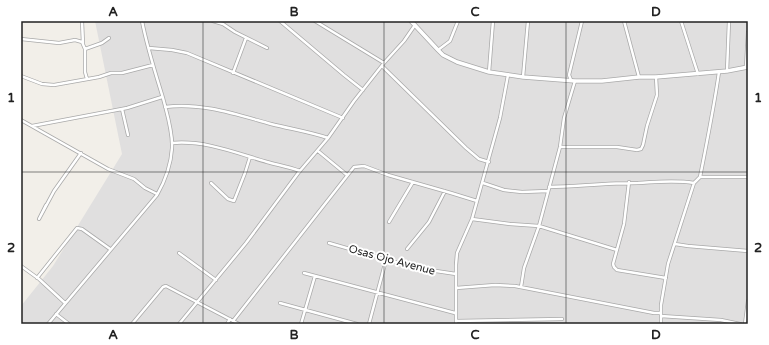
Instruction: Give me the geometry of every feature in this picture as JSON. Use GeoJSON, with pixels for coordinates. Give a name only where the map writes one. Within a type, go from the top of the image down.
{"type":"FeatureCollection","features":[{"type":"Feature","properties":{"kind":"street"},"geometry":{"type":"LineString","coordinates":[[82,21],[83,44],[85,49],[85,72],[87,79]]}},
{"type":"Feature","properties":{"kind":"street"},"geometry":{"type":"LineString","coordinates":[[48,324],[157,194],[163,185],[170,163],[172,143],[171,132],[142,21]]}},
{"type":"Feature","properties":{"kind":"street"},"geometry":{"type":"LineString","coordinates":[[213,21],[227,26],[235,32],[267,48]]}},
{"type":"Feature","properties":{"kind":"street"},"geometry":{"type":"LineString","coordinates":[[280,21],[363,90]]}},
{"type":"Feature","properties":{"kind":"street"},"geometry":{"type":"LineString","coordinates":[[315,21],[383,64],[466,148],[479,159],[488,162]]}},
{"type":"Feature","properties":{"kind":"street"},"geometry":{"type":"LineString","coordinates":[[411,21],[438,50],[457,62],[489,72],[523,77],[573,81],[602,81],[639,77],[698,74],[747,67],[748,32]]}},
{"type":"Feature","properties":{"kind":"street"},"geometry":{"type":"LineString","coordinates":[[438,50],[450,41],[458,21]]}},
{"type":"Feature","properties":{"kind":"street"},"geometry":{"type":"LineString","coordinates":[[489,72],[493,21]]}},
{"type":"Feature","properties":{"kind":"street"},"geometry":{"type":"LineString","coordinates":[[523,77],[528,21]]}},
{"type":"Feature","properties":{"kind":"street"},"geometry":{"type":"LineString","coordinates":[[521,287],[524,268],[539,226],[560,147],[564,118],[573,81],[569,75],[582,21]]}},
{"type":"Feature","properties":{"kind":"street"},"geometry":{"type":"LineString","coordinates":[[624,21],[639,77]]}},
{"type":"Feature","properties":{"kind":"street"},"geometry":{"type":"LineString","coordinates":[[681,21],[698,74]]}},
{"type":"Feature","properties":{"kind":"street"},"geometry":{"type":"LineString","coordinates":[[727,71],[729,21]]}},
{"type":"Feature","properties":{"kind":"street"},"geometry":{"type":"LineString","coordinates":[[179,324],[246,243],[300,170],[318,151],[383,64],[416,25]]}},
{"type":"Feature","properties":{"kind":"street"},"geometry":{"type":"LineString","coordinates":[[85,49],[109,38]]}},
{"type":"Feature","properties":{"kind":"street"},"geometry":{"type":"LineString","coordinates":[[233,73],[246,38]]}},
{"type":"Feature","properties":{"kind":"street"},"geometry":{"type":"LineString","coordinates":[[21,39],[59,43],[75,40],[80,41],[83,44]]}},
{"type":"Feature","properties":{"kind":"street"},"geometry":{"type":"LineString","coordinates":[[149,48],[187,53],[343,118]]}},
{"type":"Feature","properties":{"kind":"street"},"geometry":{"type":"LineString","coordinates":[[21,76],[33,81],[50,85],[99,77],[111,73],[122,73],[153,65]]}},
{"type":"Feature","properties":{"kind":"street"},"geometry":{"type":"LineString","coordinates":[[660,324],[668,264],[694,183],[700,177],[710,130],[719,71]]}},
{"type":"Feature","properties":{"kind":"street"},"geometry":{"type":"LineString","coordinates":[[508,75],[500,118],[483,183],[472,219],[457,253],[456,323],[562,319]]}},
{"type":"Feature","properties":{"kind":"street"},"geometry":{"type":"LineString","coordinates":[[560,147],[617,147],[637,150],[641,149],[657,95],[656,77]]}},
{"type":"Feature","properties":{"kind":"street"},"geometry":{"type":"LineString","coordinates":[[32,126],[122,109],[162,97]]}},
{"type":"Feature","properties":{"kind":"street"},"geometry":{"type":"LineString","coordinates":[[165,107],[188,106],[221,110],[328,138]]}},
{"type":"Feature","properties":{"kind":"street"},"geometry":{"type":"LineString","coordinates":[[122,109],[128,135]]}},
{"type":"Feature","properties":{"kind":"street"},"geometry":{"type":"LineString","coordinates":[[21,120],[108,169],[134,179],[144,188],[157,194]]}},
{"type":"Feature","properties":{"kind":"street"},"geometry":{"type":"LineString","coordinates":[[172,143],[211,146],[300,170]]}},
{"type":"Feature","properties":{"kind":"street"},"geometry":{"type":"LineString","coordinates":[[318,151],[347,175]]}},
{"type":"Feature","properties":{"kind":"street"},"geometry":{"type":"LineString","coordinates":[[39,219],[54,190],[81,153]]}},
{"type":"Feature","properties":{"kind":"street"},"geometry":{"type":"LineString","coordinates":[[211,183],[228,199],[234,201],[250,157]]}},
{"type":"Feature","properties":{"kind":"street"},"geometry":{"type":"LineString","coordinates":[[233,321],[354,167],[364,166],[388,175],[445,191],[477,202]]}},
{"type":"Feature","properties":{"kind":"street"},"geometry":{"type":"LineString","coordinates":[[700,177],[748,177]]}},
{"type":"Feature","properties":{"kind":"street"},"geometry":{"type":"LineString","coordinates":[[549,187],[676,180],[694,183]]}},
{"type":"Feature","properties":{"kind":"street"},"geometry":{"type":"LineString","coordinates":[[389,222],[413,182]]}},
{"type":"Feature","properties":{"kind":"street"},"geometry":{"type":"LineString","coordinates":[[629,182],[624,224],[616,250],[613,264],[614,267],[617,270],[666,278]]}},
{"type":"Feature","properties":{"kind":"street"},"geometry":{"type":"LineString","coordinates":[[483,183],[504,190],[522,192],[548,191]]}},
{"type":"Feature","properties":{"kind":"street"},"geometry":{"type":"LineString","coordinates":[[407,249],[429,222],[445,191]]}},
{"type":"Feature","properties":{"kind":"street"},"geometry":{"type":"LineString","coordinates":[[39,219],[46,205]]}},
{"type":"Feature","properties":{"kind":"street"},"geometry":{"type":"LineString","coordinates":[[39,219],[43,212]]}},
{"type":"Feature","properties":{"kind":"street"},"geometry":{"type":"LineString","coordinates":[[472,219],[539,226],[616,250]]}},
{"type":"Feature","properties":{"kind":"street"},"geometry":{"type":"LineString","coordinates":[[37,278],[78,228],[82,229],[110,250]]}},
{"type":"Feature","properties":{"kind":"street","name":"Osas Ojo Avenue"},"geometry":{"type":"LineString","coordinates":[[328,243],[416,268],[456,274]]}},
{"type":"Feature","properties":{"kind":"street"},"geometry":{"type":"LineString","coordinates":[[675,244],[748,251]]}},
{"type":"Feature","properties":{"kind":"street"},"geometry":{"type":"LineString","coordinates":[[180,253],[216,280]]}},
{"type":"Feature","properties":{"kind":"street"},"geometry":{"type":"LineString","coordinates":[[369,324],[386,260]]}},
{"type":"Feature","properties":{"kind":"street"},"geometry":{"type":"LineString","coordinates":[[21,266],[65,303]]}},
{"type":"Feature","properties":{"kind":"street"},"geometry":{"type":"LineString","coordinates":[[304,273],[455,313]]}},
{"type":"Feature","properties":{"kind":"street"},"geometry":{"type":"LineString","coordinates":[[302,324],[315,276]]}},
{"type":"Feature","properties":{"kind":"street"},"geometry":{"type":"LineString","coordinates":[[456,288],[495,285],[521,287],[654,313],[721,320],[740,324]]}},
{"type":"Feature","properties":{"kind":"street"},"geometry":{"type":"LineString","coordinates":[[132,324],[165,286],[239,324]]}},
{"type":"Feature","properties":{"kind":"street"},"geometry":{"type":"LineString","coordinates":[[744,324],[748,301]]}},
{"type":"Feature","properties":{"kind":"street"},"geometry":{"type":"LineString","coordinates":[[280,303],[356,324]]}},
{"type":"Feature","properties":{"kind":"street"},"geometry":{"type":"LineString","coordinates":[[56,314],[69,324]]}},
{"type":"Feature","properties":{"kind":"street"},"geometry":{"type":"LineString","coordinates":[[227,324],[230,319]]}},
{"type":"Feature","properties":{"kind":"shaded area"},"geometry":{"type":"Polygon","coordinates":[[[95,21],[748,21],[748,324],[21,324],[21,306],[53,266],[122,154],[95,21]]]}}]}
